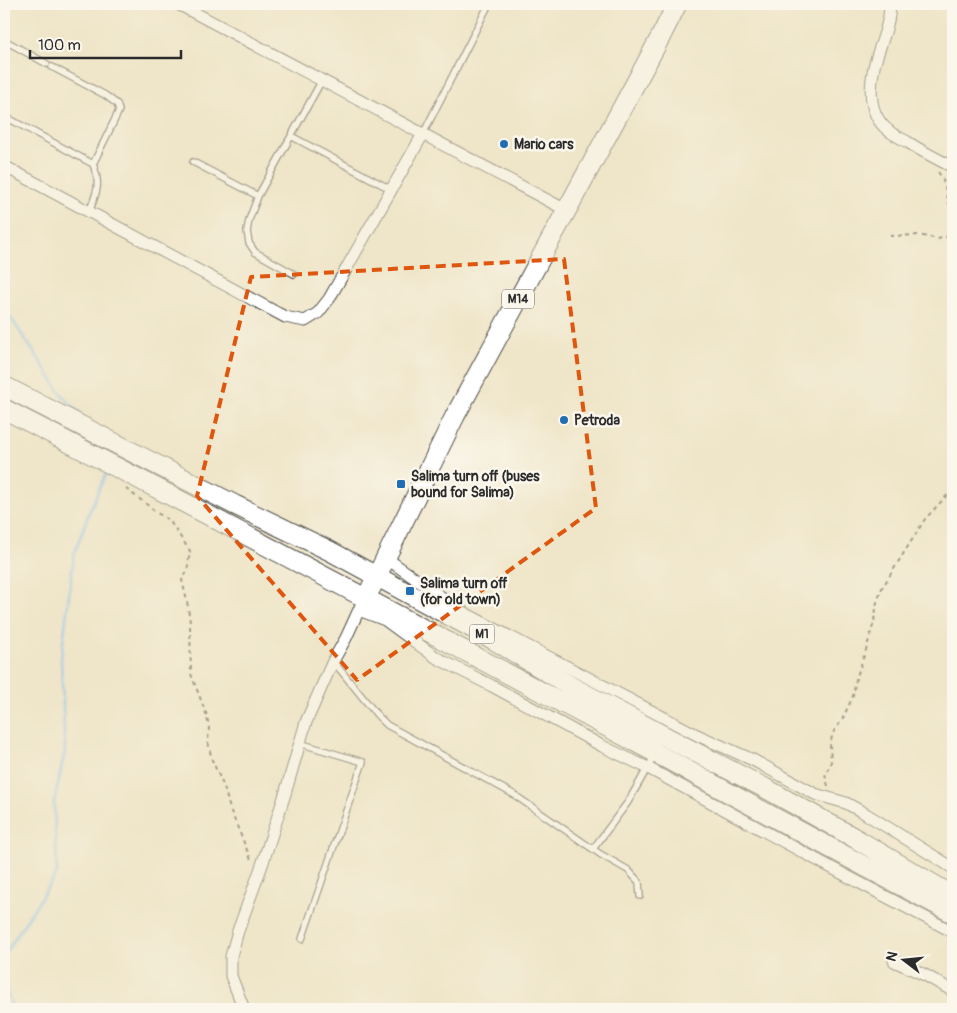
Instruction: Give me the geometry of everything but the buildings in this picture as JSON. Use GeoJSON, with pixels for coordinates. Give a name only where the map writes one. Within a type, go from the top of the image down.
{"type":"FeatureCollection","features":[{"type":"Feature","properties":{"kind":"highway","name":"M14"},"geometry":{"type":"LineString","coordinates":[[362,604],[455,416],[677,4]]}},
{"type":"Feature","properties":{"kind":"highway","name":"M1"},"geometry":{"type":"LineString","coordinates":[[4,386],[330,552],[494,640],[574,688],[773,793],[853,837],[953,896]]}},
{"type":"Feature","properties":{"kind":"highway","name":"M1"},"geometry":{"type":"LineString","coordinates":[[4,409],[652,761],[842,855],[953,913]]}},
{"type":"Feature","properties":{"kind":"street"},"geometry":{"type":"LineString","coordinates":[[178,4],[566,210]]}},
{"type":"Feature","properties":{"kind":"street"},"geometry":{"type":"LineString","coordinates":[[890,4],[885,35],[874,68],[871,90],[872,104],[879,121],[888,131],[925,154],[953,167]]}},
{"type":"Feature","properties":{"kind":"street"},"geometry":{"type":"LineString","coordinates":[[4,166],[285,317],[305,321],[318,313],[329,299],[423,134]]}},
{"type":"Feature","properties":{"kind":"street"},"geometry":{"type":"LineString","coordinates":[[386,558],[461,611],[697,735],[753,760],[815,794],[846,803],[953,868]]}},
{"type":"Feature","properties":{"kind":"street"},"geometry":{"type":"LineString","coordinates":[[246,1009],[231,976],[231,956],[238,931],[262,865],[306,722],[333,661],[362,604]]}},
{"type":"Feature","properties":{"kind":"street"},"geometry":{"type":"LineString","coordinates":[[652,761],[843,874],[953,932]]}},
{"type":"Feature","properties":{"kind":"street"},"geometry":{"type":"LineString","coordinates":[[894,961],[953,990]]}},
{"type":"Feature","properties":{"kind":"lane"},"geometry":{"type":"LineString","coordinates":[[423,134],[489,4]]}},
{"type":"Feature","properties":{"kind":"lane"},"geometry":{"type":"LineString","coordinates":[[4,40],[105,95],[117,104],[119,110],[93,164]]}},
{"type":"Feature","properties":{"kind":"lane"},"geometry":{"type":"LineString","coordinates":[[294,274],[256,252],[249,243],[247,231],[258,196],[322,80]]}},
{"type":"Feature","properties":{"kind":"lane"},"geometry":{"type":"LineString","coordinates":[[4,116],[93,164],[98,185],[89,212]]}},
{"type":"Feature","properties":{"kind":"lane"},"geometry":{"type":"LineString","coordinates":[[291,136],[392,190]]}},
{"type":"Feature","properties":{"kind":"lane"},"geometry":{"type":"LineString","coordinates":[[193,162],[258,196]]}},
{"type":"Feature","properties":{"kind":"lane"},"geometry":{"type":"LineString","coordinates":[[333,661],[387,725],[514,794],[593,849],[628,870],[639,882],[640,896]]}},
{"type":"Feature","properties":{"kind":"lane"},"geometry":{"type":"LineString","coordinates":[[300,744],[363,762],[302,939]]}},
{"type":"Feature","properties":{"kind":"lane"},"geometry":{"type":"LineString","coordinates":[[593,849],[628,802],[652,761]]}},
{"type":"Feature","properties":{"kind":"path"},"geometry":{"type":"LineString","coordinates":[[925,154],[945,182],[953,213]]}},
{"type":"Feature","properties":{"kind":"path"},"geometry":{"type":"LineString","coordinates":[[890,236],[918,235],[938,239],[953,235]]}},
{"type":"Feature","properties":{"kind":"path"},"geometry":{"type":"LineString","coordinates":[[124,488],[169,520],[190,551],[189,563],[182,580],[190,622],[191,674],[207,716],[209,728],[208,742],[212,760],[224,786],[230,809],[252,862],[262,865]]}},
{"type":"Feature","properties":{"kind":"path"},"geometry":{"type":"LineString","coordinates":[[834,798],[826,781],[826,774],[831,765],[830,743],[834,731],[851,702],[882,588],[925,519],[953,489]]}},
{"type":"Feature","properties":{"kind":"highlighted area"},"geometry":{"type":"Polygon","coordinates":[[[564,259],[596,508],[357,680],[197,496],[251,277],[564,259]]]}},
{"type":"Feature","properties":{"kind":"waterway"},"geometry":{"type":"LineString","coordinates":[[4,308],[62,395],[84,418]]}},
{"type":"Feature","properties":{"kind":"waterway"},"geometry":{"type":"LineString","coordinates":[[4,955],[57,873],[54,803],[65,751],[61,659],[74,555],[106,473]]}},
{"type":"Feature","properties":{"kind":"waterway"},"geometry":{"type":"LineString","coordinates":[[4,986],[14,1009]]}},
{"type":"Feature","properties":{"kind":"place","name":"Mario cars"},"geometry":{"type":"Point","coordinates":[504,144]}},
{"type":"Feature","properties":{"kind":"place","name":"Petroda"},"geometry":{"type":"Point","coordinates":[564,420]}},
{"type":"Feature","properties":{"kind":"place","name":"Salima turn off (buses bound for Salima)"},"geometry":{"type":"Point","coordinates":[401,484]}},
{"type":"Feature","properties":{"kind":"place","name":"Salima turn off (for old town)"},"geometry":{"type":"Point","coordinates":[410,591]}}]}
